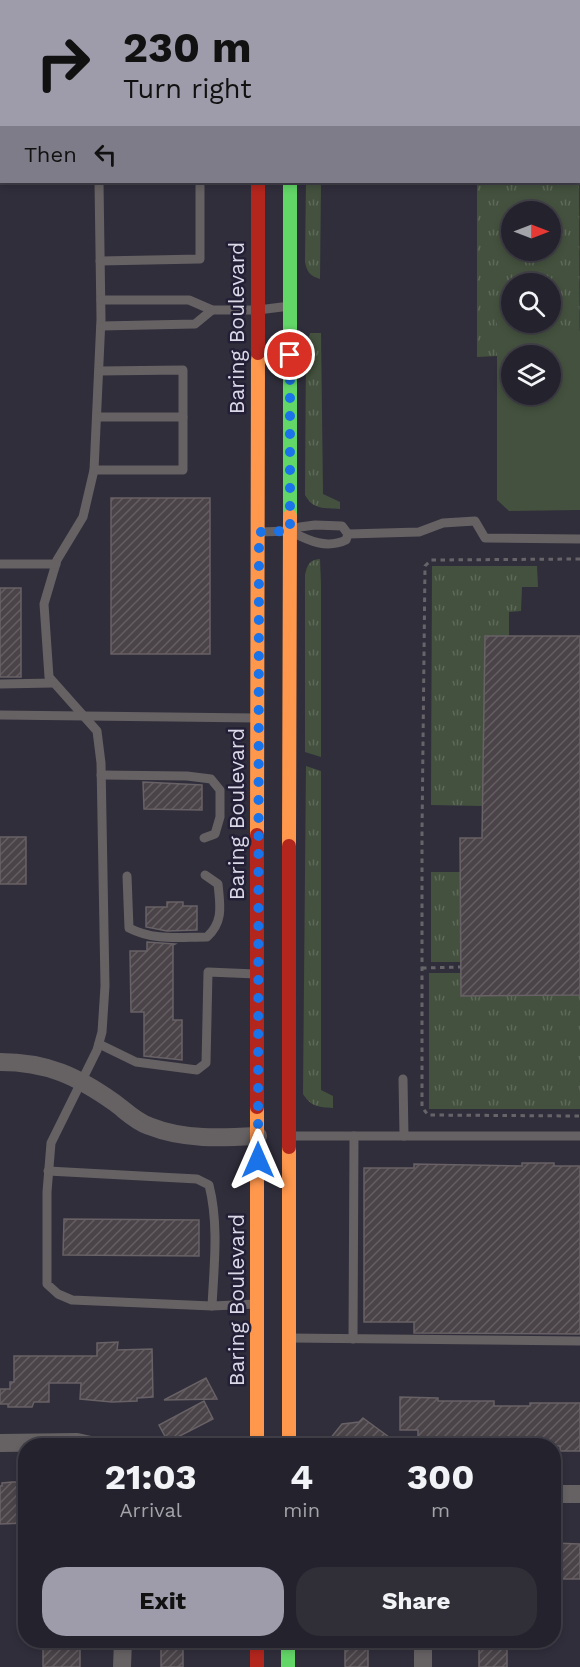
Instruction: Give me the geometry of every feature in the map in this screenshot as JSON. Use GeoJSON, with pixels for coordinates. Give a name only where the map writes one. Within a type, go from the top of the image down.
{"type":"FeatureCollection","features":[{"type":"Feature","properties":{"kind":"main road","name":"Baring Boulevard"},"geometry":{"type":"LineString","coordinates":[[258,183],[258,975],[274,1136],[289,1338],[289,1438]]}},
{"type":"Feature","properties":{"kind":"main road","name":"Baring Boulevard"},"geometry":{"type":"LineString","coordinates":[[257,1438],[257,1304],[274,1136],[290,531],[290,183]]}},
{"type":"Feature","properties":{"kind":"main road"},"geometry":{"type":"LineString","coordinates":[[257,1648],[257,1667]]}},
{"type":"Feature","properties":{"kind":"main road"},"geometry":{"type":"LineString","coordinates":[[288,1648],[288,1667]]}},
{"type":"Feature","properties":{"kind":"street"},"geometry":{"type":"LineString","coordinates":[[0,1062],[40,1065],[81,1080],[133,1118],[162,1131],[186,1136],[220,1138],[274,1136]]}},
{"type":"Feature","properties":{"kind":"street"},"geometry":{"type":"LineString","coordinates":[[0,1443],[18,1443]]}},
{"type":"Feature","properties":{"kind":"street"},"geometry":{"type":"LineString","coordinates":[[561,1494],[580,1494]]}},
{"type":"Feature","properties":{"kind":"street"},"geometry":{"type":"LineString","coordinates":[[122,1667],[123,1648]]}},
{"type":"Feature","properties":{"kind":"street"},"geometry":{"type":"LineString","coordinates":[[423,1648],[423,1667]]}},
{"type":"Feature","properties":{"kind":"lane"},"geometry":{"type":"LineString","coordinates":[[99,183],[101,300],[94,470],[83,517],[56,564],[44,604],[49,677],[97,731],[101,775],[105,986],[99,1044],[51,1143],[48,1171],[47,1284],[58,1294],[72,1300],[212,1305],[257,1304]]}},
{"type":"Feature","properties":{"kind":"lane"},"geometry":{"type":"LineString","coordinates":[[100,261],[200,259],[200,183]]}},
{"type":"Feature","properties":{"kind":"lane"},"geometry":{"type":"LineString","coordinates":[[101,300],[189,300],[212,310],[258,310],[290,306]]}},
{"type":"Feature","properties":{"kind":"lane"},"geometry":{"type":"LineString","coordinates":[[100,326],[195,324],[212,310]]}},
{"type":"Feature","properties":{"kind":"lane"},"geometry":{"type":"LineString","coordinates":[[94,470],[183,470],[183,370],[99,371]]}},
{"type":"Feature","properties":{"kind":"lane"},"geometry":{"type":"LineString","coordinates":[[97,417],[183,417]]}},
{"type":"Feature","properties":{"kind":"lane"},"geometry":{"type":"LineString","coordinates":[[348,534],[419,532],[443,523],[475,521],[485,538],[580,539]]}},
{"type":"Feature","properties":{"kind":"lane"},"geometry":{"type":"LineString","coordinates":[[259,532],[290,531],[305,526],[336,525],[342,526],[348,534]]}},
{"type":"Feature","properties":{"kind":"lane"},"geometry":{"type":"LineString","coordinates":[[290,531],[318,544],[339,543],[345,540],[348,534]]}},
{"type":"Feature","properties":{"kind":"lane"},"geometry":{"type":"LineString","coordinates":[[0,564],[56,564]]}},
{"type":"Feature","properties":{"kind":"lane"},"geometry":{"type":"LineString","coordinates":[[0,684],[54,683]]}},
{"type":"Feature","properties":{"kind":"lane"},"geometry":{"type":"LineString","coordinates":[[0,715],[259,718]]}},
{"type":"Feature","properties":{"kind":"lane"},"geometry":{"type":"LineString","coordinates":[[101,775],[211,778],[220,790],[220,817],[215,834],[204,838]]}},
{"type":"Feature","properties":{"kind":"lane"},"geometry":{"type":"LineString","coordinates":[[127,876],[129,928],[143,935],[158,938],[207,937],[217,928],[220,909],[218,884],[205,874]]}},
{"type":"Feature","properties":{"kind":"lane"},"geometry":{"type":"LineString","coordinates":[[99,1044],[136,1062],[197,1070],[206,1063],[208,972],[258,975]]}},
{"type":"Feature","properties":{"kind":"lane"},"geometry":{"type":"LineString","coordinates":[[403,1079],[404,1136]]}},
{"type":"Feature","properties":{"kind":"lane"},"geometry":{"type":"LineString","coordinates":[[274,1136],[580,1136]]}},
{"type":"Feature","properties":{"kind":"lane"},"geometry":{"type":"LineString","coordinates":[[353,1339],[354,1136]]}},
{"type":"Feature","properties":{"kind":"lane"},"geometry":{"type":"LineString","coordinates":[[48,1171],[197,1179],[209,1185],[213,1201],[212,1305]]}},
{"type":"Feature","properties":{"kind":"lane"},"geometry":{"type":"LineString","coordinates":[[289,1338],[580,1341]]}},
{"type":"Feature","properties":{"kind":"path"},"geometry":{"type":"LineString","coordinates":[[580,559],[431,560],[425,566],[422,968],[422,1107],[428,1115],[580,1116]]}},
{"type":"Feature","properties":{"kind":"path"},"geometry":{"type":"LineString","coordinates":[[422,968],[461,967]]}},
{"type":"Feature","properties":{"kind":"green space"},"geometry":{"type":"Polygon","coordinates":[[[306,183],[321,183],[320,279],[310,273],[305,262],[306,183]]]}},
{"type":"Feature","properties":{"kind":"green space"},"geometry":{"type":"Polygon","coordinates":[[[477,183],[579,183],[580,434],[497,423],[497,356],[477,357],[477,183]]]}},
{"type":"Feature","properties":{"kind":"green space"},"geometry":{"type":"Polygon","coordinates":[[[497,319],[501,319],[501,333],[561,333],[561,325],[580,331],[580,510],[509,511],[497,500],[497,319]]]}},
{"type":"Feature","properties":{"kind":"green space"},"geometry":{"type":"Polygon","coordinates":[[[310,333],[321,333],[323,494],[340,502],[340,509],[316,506],[305,495],[306,348],[310,333]]]}},
{"type":"Feature","properties":{"kind":"green space"},"geometry":{"type":"Polygon","coordinates":[[[320,559],[321,757],[305,752],[305,575],[309,564],[320,559]]]}},
{"type":"Feature","properties":{"kind":"green space"},"geometry":{"type":"Polygon","coordinates":[[[432,566],[537,566],[538,587],[522,587],[521,611],[509,612],[509,636],[485,637],[483,806],[431,805],[432,566]]]}},
{"type":"Feature","properties":{"kind":"green space"},"geometry":{"type":"Polygon","coordinates":[[[306,766],[321,771],[321,1090],[333,1096],[333,1108],[309,1102],[303,1094],[306,766]]]}},
{"type":"Feature","properties":{"kind":"green space"},"geometry":{"type":"Polygon","coordinates":[[[431,872],[461,872],[461,962],[431,962],[431,872]]]}},
{"type":"Feature","properties":{"kind":"green space"},"geometry":{"type":"Polygon","coordinates":[[[429,973],[461,973],[461,996],[580,995],[580,1109],[429,1109],[429,973]]]}},
{"type":"Feature","properties":{"kind":"building"},"geometry":{"type":"Polygon","coordinates":[[[111,498],[210,498],[210,654],[111,654],[111,498]]]}},
{"type":"Feature","properties":{"kind":"building"},"geometry":{"type":"Polygon","coordinates":[[[0,588],[21,588],[21,677],[0,677],[0,588]]]}},
{"type":"Feature","properties":{"kind":"building"},"geometry":{"type":"Polygon","coordinates":[[[485,636],[580,636],[580,995],[461,996],[460,838],[482,838],[485,636]]]}},
{"type":"Feature","properties":{"kind":"building"},"geometry":{"type":"Polygon","coordinates":[[[143,782],[202,785],[202,810],[144,809],[143,782]]]}},
{"type":"Feature","properties":{"kind":"building"},"geometry":{"type":"Polygon","coordinates":[[[0,837],[26,837],[26,884],[0,884],[0,837]]]}},
{"type":"Feature","properties":{"kind":"building"},"geometry":{"type":"Polygon","coordinates":[[[167,902],[183,902],[183,906],[197,906],[197,930],[167,931],[146,927],[146,907],[167,907],[167,902]]]}},
{"type":"Feature","properties":{"kind":"building"},"geometry":{"type":"Polygon","coordinates":[[[147,942],[175,944],[173,945],[173,1020],[182,1020],[182,1060],[144,1056],[144,1012],[131,1012],[130,951],[147,951],[147,942]]]}},
{"type":"Feature","properties":{"kind":"building"},"geometry":{"type":"Polygon","coordinates":[[[522,1163],[580,1166],[580,1334],[414,1333],[414,1322],[364,1322],[364,1168],[414,1168],[414,1164],[522,1166],[522,1163]]]}},
{"type":"Feature","properties":{"kind":"building"},"geometry":{"type":"Polygon","coordinates":[[[64,1219],[199,1220],[199,1256],[63,1255],[64,1219]]]}},
{"type":"Feature","properties":{"kind":"building"},"geometry":{"type":"Polygon","coordinates":[[[118,1342],[117,1350],[152,1349],[153,1397],[137,1398],[137,1401],[112,1402],[80,1399],[81,1383],[49,1383],[49,1402],[34,1402],[32,1407],[8,1407],[8,1404],[0,1404],[0,1389],[10,1389],[10,1382],[14,1382],[14,1356],[97,1356],[97,1343],[118,1342]]]}},
{"type":"Feature","properties":{"kind":"building"},"geometry":{"type":"Polygon","coordinates":[[[206,1378],[217,1399],[164,1400],[206,1378]]]}},
{"type":"Feature","properties":{"kind":"building"},"geometry":{"type":"Polygon","coordinates":[[[400,1397],[438,1398],[438,1401],[494,1401],[494,1406],[580,1403],[580,1451],[561,1451],[561,1438],[418,1437],[418,1430],[400,1430],[400,1397]]]}},
{"type":"Feature","properties":{"kind":"building"},"geometry":{"type":"Polygon","coordinates":[[[204,1401],[213,1419],[176,1438],[166,1438],[159,1425],[204,1401]]]}},
{"type":"Feature","properties":{"kind":"building"},"geometry":{"type":"Polygon","coordinates":[[[363,1418],[389,1437],[331,1438],[342,1424],[359,1422],[363,1418]]]}},
{"type":"Feature","properties":{"kind":"building"},"geometry":{"type":"Polygon","coordinates":[[[18,1482],[18,1523],[0,1524],[0,1486],[2,1483],[18,1482]]]}},
{"type":"Feature","properties":{"kind":"building"},"geometry":{"type":"Polygon","coordinates":[[[561,1543],[580,1544],[580,1579],[561,1579],[561,1543]]]}},
{"type":"Feature","properties":{"kind":"building"},"geometry":{"type":"Polygon","coordinates":[[[43,1648],[80,1648],[80,1667],[43,1667],[43,1648]]]}},
{"type":"Feature","properties":{"kind":"building"},"geometry":{"type":"Polygon","coordinates":[[[161,1648],[183,1648],[183,1667],[161,1667],[161,1648]]]}},
{"type":"Feature","properties":{"kind":"building"},"geometry":{"type":"Polygon","coordinates":[[[345,1648],[368,1648],[368,1667],[345,1667],[345,1648]]]}},
{"type":"Feature","properties":{"kind":"building"},"geometry":{"type":"Polygon","coordinates":[[[479,1648],[507,1648],[507,1667],[479,1667],[479,1648]]]}},
{"type":"Feature","properties":{"kind":"traffic: fast"},"geometry":{"type":"LineString","coordinates":[[290,183],[290,516]]}},
{"type":"Feature","properties":{"kind":"traffic: fast"},"geometry":{"type":"LineString","coordinates":[[288,1648],[288,1667]]}},
{"type":"Feature","properties":{"kind":"traffic: slow"},"geometry":{"type":"LineString","coordinates":[[257,835],[258,353]]}},
{"type":"Feature","properties":{"kind":"traffic: slow"},"geometry":{"type":"LineString","coordinates":[[289,846],[290,516]]}},
{"type":"Feature","properties":{"kind":"traffic: slow"},"geometry":{"type":"LineString","coordinates":[[257,1107],[257,1438]]}},
{"type":"Feature","properties":{"kind":"traffic: slow"},"geometry":{"type":"LineString","coordinates":[[289,1147],[289,1438]]}},
{"type":"Feature","properties":{"kind":"traffic: jam"},"geometry":{"type":"LineString","coordinates":[[258,183],[258,353]]}},
{"type":"Feature","properties":{"kind":"traffic: jam"},"geometry":{"type":"LineString","coordinates":[[257,835],[257,1107]]}},
{"type":"Feature","properties":{"kind":"traffic: jam"},"geometry":{"type":"LineString","coordinates":[[289,846],[289,1147]]}},
{"type":"Feature","properties":{"kind":"traffic: jam"},"geometry":{"type":"LineString","coordinates":[[257,1648],[257,1667]]}},
{"type":"Feature","properties":{"kind":"route"},"geometry":{"type":"LineString","coordinates":[[258,1160],[259,532],[290,531],[290,355]]}}]}
